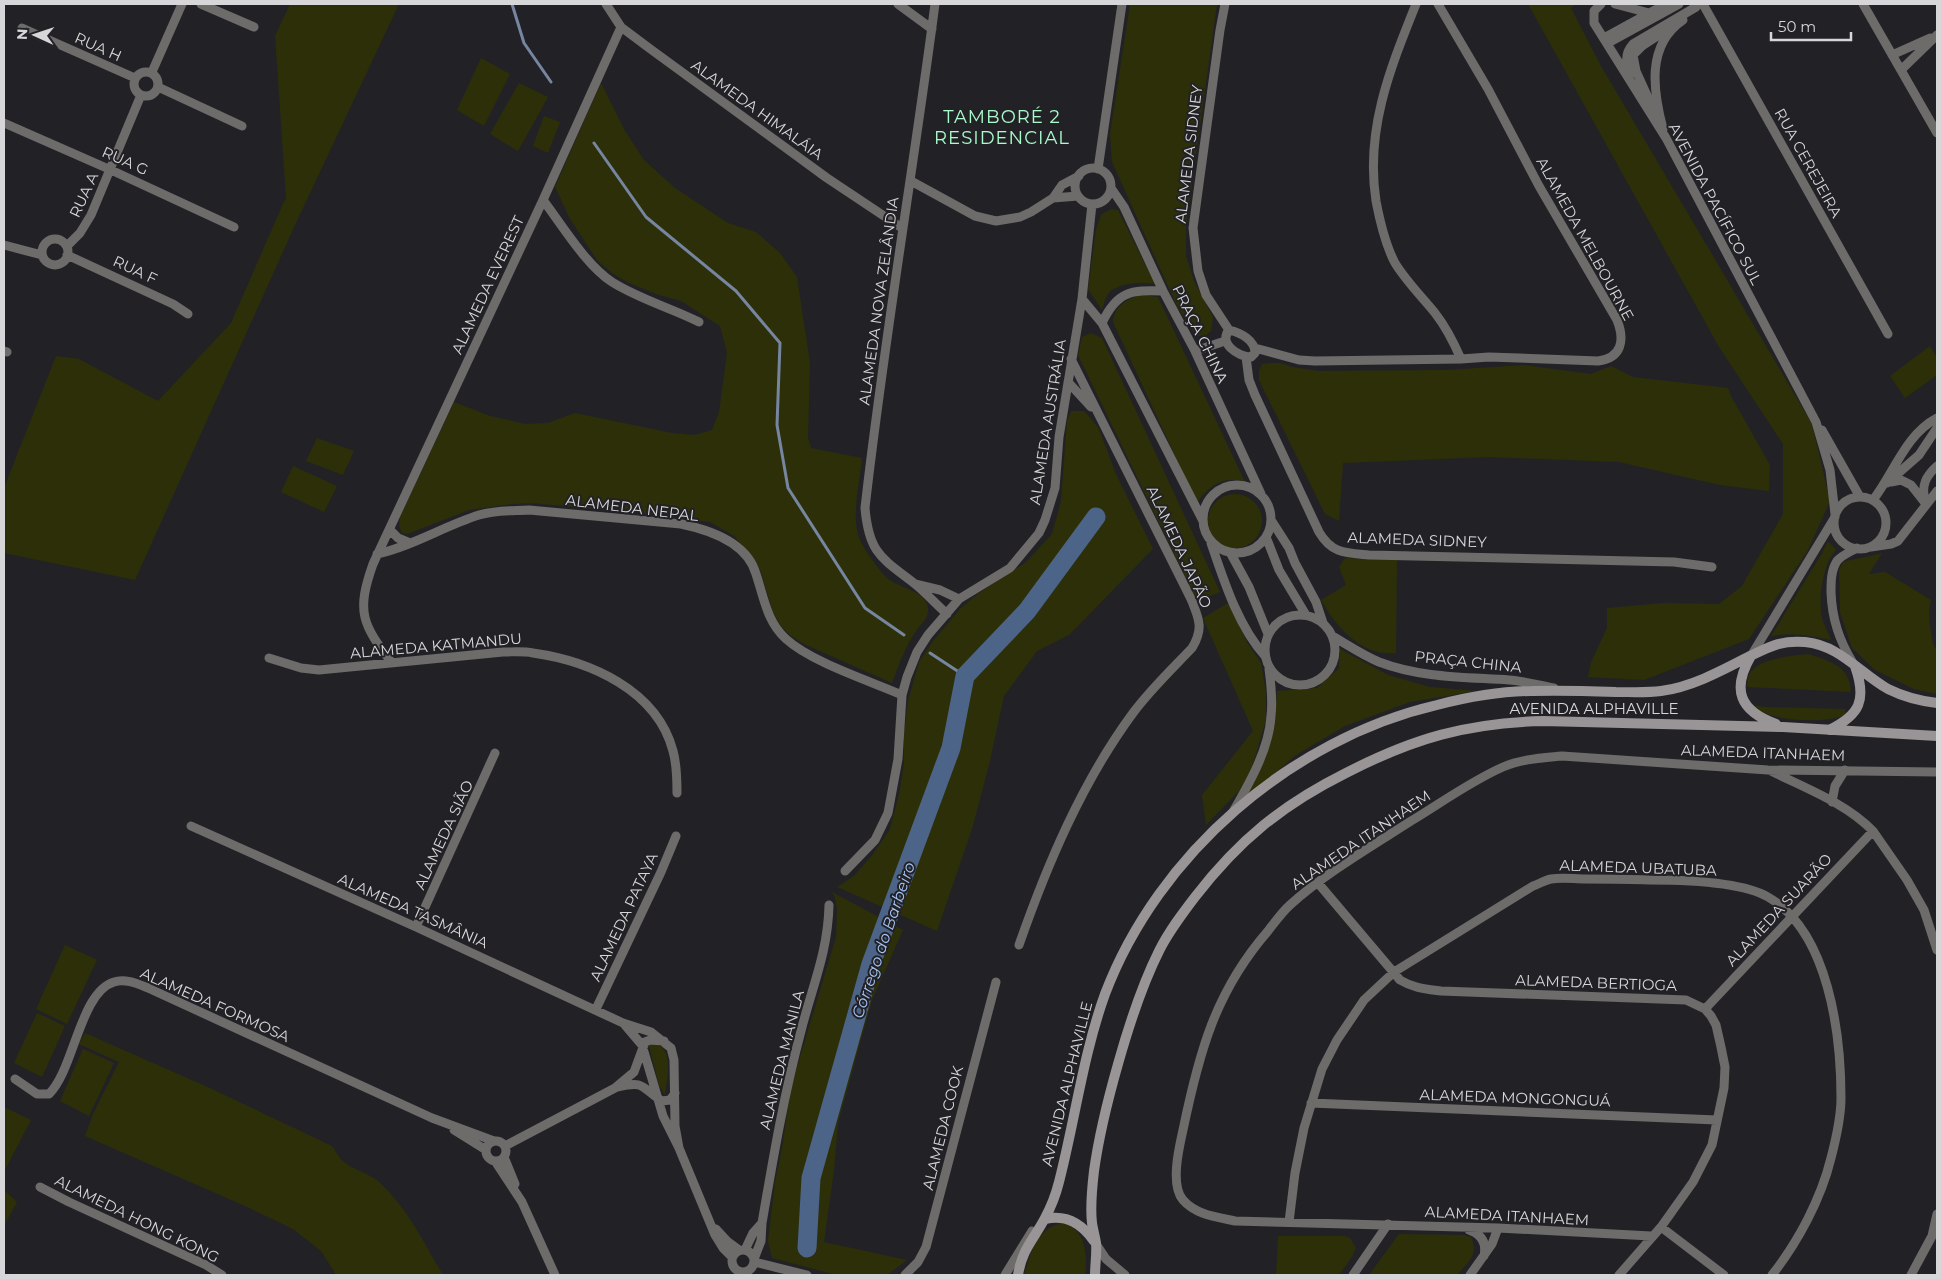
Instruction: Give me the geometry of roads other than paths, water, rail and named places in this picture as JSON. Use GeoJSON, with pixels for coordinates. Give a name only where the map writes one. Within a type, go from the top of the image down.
{"type":"FeatureCollection","features":[{"type":"Feature","properties":{"kind":"main road"},"geometry":{"type":"LineString","coordinates":[[1783,727],[1755,715],[1746,706],[1740,692],[1744,667],[1751,656],[1775,644],[1807,642],[1824,645],[1839,653],[1889,689],[1919,700],[1937,703]]}},
{"type":"Feature","properties":{"kind":"main road","name":"AVENIDA ALPHAVILLE"},"geometry":{"type":"LineString","coordinates":[[1018,1275],[1025,1250],[1045,1219],[1058,1186],[1093,1033],[1105,995],[1121,958],[1140,924],[1182,866],[1231,815],[1259,791],[1330,746],[1399,715],[1472,697],[1500,693],[1530,691],[1659,692],[1682,686],[1751,656]]}},
{"type":"Feature","properties":{"kind":"main road"},"geometry":{"type":"LineString","coordinates":[[1828,731],[1844,723],[1858,708],[1861,690],[1854,665]]}},
{"type":"Feature","properties":{"kind":"main road","name":"AVENIDA ALPHAVILLE"},"geometry":{"type":"LineString","coordinates":[[1095,1275],[1096,1244],[1092,1222],[1091,1196],[1101,1133],[1133,1012],[1146,978],[1177,920],[1210,877],[1247,839],[1282,810],[1330,781],[1380,755],[1415,742],[1468,727],[1510,722],[1543,721],[1783,727],[1937,736]]}},
{"type":"Feature","properties":{"kind":"main road"},"geometry":{"type":"LineString","coordinates":[[1045,1219],[1060,1218],[1075,1221],[1088,1233],[1096,1244]]}},
{"type":"Feature","properties":{"kind":"street"},"geometry":{"type":"LineString","coordinates":[[152,72],[182,4]]}},
{"type":"Feature","properties":{"kind":"street"},"geometry":{"type":"LineString","coordinates":[[201,4],[254,27]]}},
{"type":"Feature","properties":{"kind":"street","name":"ALAMEDA HIMALÁIA"},"geometry":{"type":"LineString","coordinates":[[606,4],[621,27],[827,178],[902,228]]}},
{"type":"Feature","properties":{"kind":"street"},"geometry":{"type":"LineString","coordinates":[[898,4],[932,29]]}},
{"type":"Feature","properties":{"kind":"street","name":"ALAMEDA NOVA ZELÂNDIA"},"geometry":{"type":"LineString","coordinates":[[935,4],[911,181],[902,228],[865,508],[867,527],[873,544],[881,556],[947,614]]}},
{"type":"Feature","properties":{"kind":"street"},"geometry":{"type":"LineString","coordinates":[[1098,169],[1122,4]]}},
{"type":"Feature","properties":{"kind":"street","name":"ALAMEDA SIDNEY"},"geometry":{"type":"LineString","coordinates":[[1225,4],[1218,39],[1193,228],[1198,271],[1206,295],[1229,330]]}},
{"type":"Feature","properties":{"kind":"street"},"geometry":{"type":"LineString","coordinates":[[1416,4],[1394,62],[1376,124],[1372,159],[1374,186],[1382,227],[1396,263],[1436,315],[1451,337],[1462,359]]}},
{"type":"Feature","properties":{"kind":"street","name":"ALAMEDA MELBOURNE"},"geometry":{"type":"LineString","coordinates":[[1255,348],[1299,360],[1315,361],[1489,357],[1604,360],[1611,358],[1618,351],[1621,330],[1600,290],[1539,186],[1488,89],[1438,4]]}},
{"type":"Feature","properties":{"kind":"street","name":"AVENIDA PACÍFICO SUL"},"geometry":{"type":"LineString","coordinates":[[1601,4],[1595,8],[1594,23],[1606,40],[1631,85],[1666,138],[1816,422],[1827,437],[1860,496]]}},
{"type":"Feature","properties":{"kind":"street"},"geometry":{"type":"LineString","coordinates":[[1615,4],[1649,13]]}},
{"type":"Feature","properties":{"kind":"street"},"geometry":{"type":"LineString","coordinates":[[1606,40],[1666,4]]}},
{"type":"Feature","properties":{"kind":"street"},"geometry":{"type":"LineString","coordinates":[[1606,40],[1679,4]]}},
{"type":"Feature","properties":{"kind":"street"},"geometry":{"type":"LineString","coordinates":[[1863,4],[1937,133]]}},
{"type":"Feature","properties":{"kind":"street"},"geometry":{"type":"LineString","coordinates":[[1666,138],[1636,71],[1633,55],[1642,46],[1678,23],[1699,5]]}},
{"type":"Feature","properties":{"kind":"street"},"geometry":{"type":"LineString","coordinates":[[1666,138],[1627,66],[1627,53],[1633,44],[1699,5]]}},
{"type":"Feature","properties":{"kind":"street","name":"RUA CEREJEIRA"},"geometry":{"type":"LineString","coordinates":[[1699,5],[1888,334]]}},
{"type":"Feature","properties":{"kind":"street"},"geometry":{"type":"LineString","coordinates":[[1666,138],[1657,108],[1655,68],[1660,48],[1678,23]]}},
{"type":"Feature","properties":{"kind":"street","name":"ALAMEDA EVEREST"},"geometry":{"type":"LineString","coordinates":[[392,662],[372,636],[363,612],[365,588],[377,554],[390,530],[543,200],[621,27]]}},
{"type":"Feature","properties":{"kind":"street","name":"RUA H"},"geometry":{"type":"LineString","coordinates":[[22,28],[135,78]]}},
{"type":"Feature","properties":{"kind":"street"},"geometry":{"type":"LineString","coordinates":[[1892,55],[1937,35]]}},
{"type":"Feature","properties":{"kind":"street"},"geometry":{"type":"LineString","coordinates":[[1901,70],[1937,35]]}},
{"type":"Feature","properties":{"kind":"street"},"geometry":{"type":"LineString","coordinates":[[152,72],[158,80],[158,87],[151,95],[141,95],[134,86],[135,78],[140,73],[152,72]]}},
{"type":"Feature","properties":{"kind":"street"},"geometry":{"type":"LineString","coordinates":[[158,87],[242,126]]}},
{"type":"Feature","properties":{"kind":"street","name":"RUA A"},"geometry":{"type":"LineString","coordinates":[[67,251],[91,215],[141,95]]}},
{"type":"Feature","properties":{"kind":"street","name":"RUA G"},"geometry":{"type":"LineString","coordinates":[[4,124],[234,226]]}},
{"type":"Feature","properties":{"kind":"street"},"geometry":{"type":"LineString","coordinates":[[1053,198],[1062,185],[1087,169],[1098,169],[1109,178],[1111,188],[1105,200],[1092,204],[1082,200],[1078,196],[1075,184],[1078,176]]}},
{"type":"Feature","properties":{"kind":"street"},"geometry":{"type":"LineString","coordinates":[[911,181],[975,216],[996,221],[1020,217],[1053,198],[1078,196]]}},
{"type":"Feature","properties":{"kind":"street","name":"PRAÇA CHINA"},"geometry":{"type":"LineString","coordinates":[[1111,188],[1124,207],[1163,291],[1195,351],[1261,494],[1271,520],[1290,548],[1295,563],[1316,602],[1323,623],[1332,636],[1380,662],[1404,668],[1462,678],[1524,682],[1577,691]]}},
{"type":"Feature","properties":{"kind":"street"},"geometry":{"type":"LineString","coordinates":[[543,200],[586,256],[612,282],[699,322]]}},
{"type":"Feature","properties":{"kind":"street","name":"ALAMEDA AUSTRÁLIA"},"geometry":{"type":"LineString","coordinates":[[846,871],[875,840],[888,813],[896,773],[902,695],[917,652],[928,635],[959,599],[1010,568],[1039,533],[1050,506],[1055,488],[1059,437],[1082,299],[1092,204]]}},
{"type":"Feature","properties":{"kind":"street"},"geometry":{"type":"LineString","coordinates":[[4,245],[42,255],[47,262],[55,265],[63,262],[67,251],[64,243],[57,239],[49,240],[43,246],[42,255]]}},
{"type":"Feature","properties":{"kind":"street","name":"RUA F"},"geometry":{"type":"LineString","coordinates":[[67,251],[173,304],[188,314]]}},
{"type":"Feature","properties":{"kind":"street"},"geometry":{"type":"LineString","coordinates":[[1102,323],[1107,312],[1122,295],[1136,290],[1163,291]]}},
{"type":"Feature","properties":{"kind":"street"},"geometry":{"type":"LineString","coordinates":[[1082,299],[1102,323],[1203,521]]}},
{"type":"Feature","properties":{"kind":"street"},"geometry":{"type":"LineString","coordinates":[[1229,330],[1238,332],[1246,338],[1255,348],[1255,354],[1251,357],[1246,357],[1239,354],[1225,341],[1225,334],[1229,330]]}},
{"type":"Feature","properties":{"kind":"street"},"geometry":{"type":"LineString","coordinates":[[1195,351],[1225,341]]}},
{"type":"Feature","properties":{"kind":"street","name":"ALAMEDA SIDNEY"},"geometry":{"type":"LineString","coordinates":[[1246,357],[1249,380],[1255,395],[1319,532],[1324,540],[1335,550],[1369,555],[1674,562],[1712,568]]}},
{"type":"Feature","properties":{"kind":"street","name":"ALAMEDA JAPÃO"},"geometry":{"type":"LineString","coordinates":[[1018,945],[1031,910],[1074,812],[1110,747],[1134,712],[1192,648],[1199,636],[1200,626],[1191,599],[1071,359]]}},
{"type":"Feature","properties":{"kind":"street","name":"ALAMEDA JAPÃO"},"geometry":{"type":"LineString","coordinates":[[1068,382],[1099,417]]}},
{"type":"Feature","properties":{"kind":"street"},"geometry":{"type":"LineString","coordinates":[[1873,500],[1886,484],[1910,442],[1926,425],[1937,418]]}},
{"type":"Feature","properties":{"kind":"street","name":"AVENIDA PACÍFICO SUL"},"geometry":{"type":"LineString","coordinates":[[1816,422],[1830,470],[1835,515]]}},
{"type":"Feature","properties":{"kind":"street"},"geometry":{"type":"LineString","coordinates":[[1886,484],[1919,455],[1937,428]]}},
{"type":"Feature","properties":{"kind":"street"},"geometry":{"type":"LineString","coordinates":[[1926,504],[1923,490],[1924,482],[1937,466]]}},
{"type":"Feature","properties":{"kind":"street"},"geometry":{"type":"LineString","coordinates":[[1886,484],[1904,481],[1911,485],[1926,504]]}},
{"type":"Feature","properties":{"kind":"street"},"geometry":{"type":"LineString","coordinates":[[1261,494],[1244,486],[1227,486],[1217,491],[1209,500],[1204,510],[1203,521],[1205,532],[1230,597],[1257,647],[1265,656]]}},
{"type":"Feature","properties":{"kind":"street"},"geometry":{"type":"LineString","coordinates":[[1835,515],[1834,526],[1837,534],[1849,546],[1861,548],[1891,544],[1898,541],[1937,491]]}},
{"type":"Feature","properties":{"kind":"street"},"geometry":{"type":"LineString","coordinates":[[1751,656],[1835,515],[1844,502],[1860,496],[1873,500],[1882,508],[1886,524],[1884,533],[1879,540],[1838,560],[1833,572],[1831,588],[1835,624],[1842,644],[1854,665]]}},
{"type":"Feature","properties":{"kind":"street","name":"ALAMEDA NEPAL"},"geometry":{"type":"LineString","coordinates":[[377,554],[395,550],[479,515],[507,511],[529,510],[681,524],[698,528],[721,536],[737,546],[748,558],[756,572],[766,612],[786,639],[815,658],[902,695]]}},
{"type":"Feature","properties":{"kind":"street"},"geometry":{"type":"LineString","coordinates":[[1210,541],[1217,548],[1231,554],[1245,553],[1253,550],[1266,537],[1271,520]]}},
{"type":"Feature","properties":{"kind":"street"},"geometry":{"type":"LineString","coordinates":[[390,530],[398,538],[410,543]]}},
{"type":"Feature","properties":{"kind":"street"},"geometry":{"type":"LineString","coordinates":[[1266,537],[1279,570],[1306,615]]}},
{"type":"Feature","properties":{"kind":"street"},"geometry":{"type":"LineString","coordinates":[[1231,554],[1249,587],[1268,634]]}},
{"type":"Feature","properties":{"kind":"street","name":"ALAMEDA NOVA ZELÂNDIA"},"geometry":{"type":"LineString","coordinates":[[915,584],[940,590],[959,599]]}},
{"type":"Feature","properties":{"kind":"street"},"geometry":{"type":"LineString","coordinates":[[1231,815],[1252,778],[1271,717],[1271,691],[1265,656],[1268,634],[1284,618],[1294,615],[1306,615],[1323,623]]}},
{"type":"Feature","properties":{"kind":"street"},"geometry":{"type":"LineString","coordinates":[[1268,666],[1275,676],[1285,683],[1297,686],[1309,684],[1320,679],[1329,671],[1334,660],[1335,648],[1332,636]]}},
{"type":"Feature","properties":{"kind":"street","name":"ALAMEDA KATMANDU"},"geometry":{"type":"LineString","coordinates":[[269,658],[301,668],[319,670],[503,652],[531,652],[586,666],[616,680],[637,696],[654,714],[673,750],[676,764],[677,793]]}},
{"type":"Feature","properties":{"kind":"street","name":"ALAMEDA SIÃO"},"geometry":{"type":"LineString","coordinates":[[416,927],[495,754]]}},
{"type":"Feature","properties":{"kind":"street","name":"ALAMEDA ITANHAEM"},"geometry":{"type":"LineString","coordinates":[[1651,1236],[1388,1224],[1235,1221],[1211,1216],[1196,1210],[1183,1200],[1178,1192],[1176,1174],[1179,1149],[1194,1079],[1209,1028],[1226,991],[1248,953],[1289,906],[1318,883],[1384,838],[1481,779],[1504,767],[1531,759],[1562,756],[1768,770],[1937,772]]}},
{"type":"Feature","properties":{"kind":"street"},"geometry":{"type":"LineString","coordinates":[[1768,770],[1832,802],[1866,824],[1873,831],[1907,880],[1924,910],[1937,950]]}},
{"type":"Feature","properties":{"kind":"street"},"geometry":{"type":"LineString","coordinates":[[1832,802],[1835,786],[1845,770]]}},
{"type":"Feature","properties":{"kind":"street","name":"ALAMEDA TASMÂNIA"},"geometry":{"type":"LineString","coordinates":[[191,826],[596,1009],[623,1023],[651,1032],[671,1048],[674,1060],[675,1126],[679,1148]]}},
{"type":"Feature","properties":{"kind":"street","name":"ALAMEDA SUARÃO"},"geometry":{"type":"LineString","coordinates":[[1705,1008],[1873,831]]}},
{"type":"Feature","properties":{"kind":"street","name":"ALAMEDA PATAYA"},"geometry":{"type":"LineString","coordinates":[[596,1009],[676,836]]}},
{"type":"Feature","properties":{"kind":"street","name":"ALAMEDA UBATUBA"},"geometry":{"type":"LineString","coordinates":[[1289,1222],[1295,1173],[1311,1103],[1322,1069],[1337,1040],[1364,1000],[1394,972],[1534,886],[1551,879],[1658,880],[1717,884],[1746,889],[1767,896],[1800,923],[1825,979],[1838,1042],[1841,1100],[1831,1160],[1818,1196],[1799,1234],[1772,1275]]}},
{"type":"Feature","properties":{"kind":"street","name":"ALAMEDA BERTIOGA"},"geometry":{"type":"LineString","coordinates":[[1318,883],[1400,980],[1420,989],[1672,999],[1686,1000],[1705,1008]]}},
{"type":"Feature","properties":{"kind":"street","name":"ALAMEDA MANILA"},"geometry":{"type":"LineString","coordinates":[[753,1262],[761,1241],[762,1223],[786,1090],[801,1030],[824,955],[828,933],[829,904]]}},
{"type":"Feature","properties":{"kind":"street","name":"ALAMEDA FORMOSA"},"geometry":{"type":"LineString","coordinates":[[14,1079],[37,1094],[49,1094],[63,1073],[90,1005],[107,984],[122,981],[148,988],[432,1118],[500,1142],[505,1146]]}},
{"type":"Feature","properties":{"kind":"street","name":"ALAMEDA COOK"},"geometry":{"type":"LineString","coordinates":[[905,1275],[918,1262],[926,1247],[996,982]]}},
{"type":"Feature","properties":{"kind":"street"},"geometry":{"type":"LineString","coordinates":[[1619,1275],[1660,1227],[1693,1182],[1712,1145],[1724,1088],[1724,1067],[1716,1025],[1705,1008]]}},
{"type":"Feature","properties":{"kind":"street","name":"ALAMEDA TASMÂNIA"},"geometry":{"type":"LineString","coordinates":[[623,1023],[642,1045],[663,1116],[679,1148],[719,1242],[739,1252]]}},
{"type":"Feature","properties":{"kind":"street"},"geometry":{"type":"LineString","coordinates":[[522,1202],[504,1157],[505,1146],[615,1088],[634,1072],[642,1045],[650,1040],[664,1041]]}},
{"type":"Feature","properties":{"kind":"street"},"geometry":{"type":"LineString","coordinates":[[615,1088],[632,1084],[641,1085],[648,1088],[662,1101],[670,1100],[675,1093]]}},
{"type":"Feature","properties":{"kind":"street","name":"ALAMEDA MONGONGUÁ"},"geometry":{"type":"LineString","coordinates":[[1311,1103],[1717,1120]]}},
{"type":"Feature","properties":{"kind":"street","name":"ALAMEDA FORMOSA"},"geometry":{"type":"LineString","coordinates":[[432,1118],[486,1150],[488,1156],[495,1161],[522,1202],[554,1275]]}},
{"type":"Feature","properties":{"kind":"street"},"geometry":{"type":"LineString","coordinates":[[486,1150],[489,1144],[494,1141]]}},
{"type":"Feature","properties":{"kind":"street"},"geometry":{"type":"LineString","coordinates":[[495,1161],[504,1157]]}},
{"type":"Feature","properties":{"kind":"street","name":"ALAMEDA HONG KONG"},"geometry":{"type":"LineString","coordinates":[[40,1187],[197,1261],[222,1275]]}},
{"type":"Feature","properties":{"kind":"street"},"geometry":{"type":"LineString","coordinates":[[1911,1275],[1935,1237],[1937,1214]]}},
{"type":"Feature","properties":{"kind":"street"},"geometry":{"type":"LineString","coordinates":[[1005,1275],[1033,1230],[1045,1219]]}},
{"type":"Feature","properties":{"kind":"street","name":"ALAMEDA MANILA"},"geometry":{"type":"LineString","coordinates":[[739,1252],[762,1223]]}},
{"type":"Feature","properties":{"kind":"street"},"geometry":{"type":"LineString","coordinates":[[1353,1275],[1388,1224]]}},
{"type":"Feature","properties":{"kind":"street"},"geometry":{"type":"LineString","coordinates":[[1660,1227],[1724,1275]]}},
{"type":"Feature","properties":{"kind":"street"},"geometry":{"type":"LineString","coordinates":[[1462,1228],[1478,1234],[1482,1238],[1485,1252],[1483,1259]]}},
{"type":"Feature","properties":{"kind":"street"},"geometry":{"type":"LineString","coordinates":[[1470,1275],[1492,1244],[1498,1228]]}},
{"type":"Feature","properties":{"kind":"street"},"geometry":{"type":"LineString","coordinates":[[1096,1244],[1106,1259],[1125,1275]]}},
{"type":"Feature","properties":{"kind":"street"},"geometry":{"type":"LineString","coordinates":[[752,1275],[753,1262],[749,1252],[739,1252],[732,1262],[736,1272],[746,1272],[753,1262]]}},
{"type":"Feature","properties":{"kind":"street"},"geometry":{"type":"LineString","coordinates":[[753,1262],[808,1275]]}},
{"type":"Feature","properties":{"kind":"waterway","name":"Córrego do Barbeiro"},"geometry":{"type":"LineString","coordinates":[[512,4],[524,43],[551,82]]}},
{"type":"Feature","properties":{"kind":"waterway","name":"Córrego do Barbeiro"},"geometry":{"type":"LineString","coordinates":[[594,143],[646,217],[736,291],[780,343],[777,425],[788,488],[865,608],[904,635]]}},
{"type":"Feature","properties":{"kind":"waterway","name":"Córrego do Barbeiro"},"geometry":{"type":"LineString","coordinates":[[807,1248],[811,1178],[871,964],[951,748],[965,676],[1027,611],[1096,517]]}},
{"type":"Feature","properties":{"kind":"waterway","name":"Córrego do Barbeiro"},"geometry":{"type":"LineString","coordinates":[[930,653],[965,676]]}},
{"type":"Feature","properties":{"kind":"district","name":"TAMBORÉ 2 RESIDENCIAL"},"geometry":{"type":"Point","coordinates":[1002,127]}}]}
